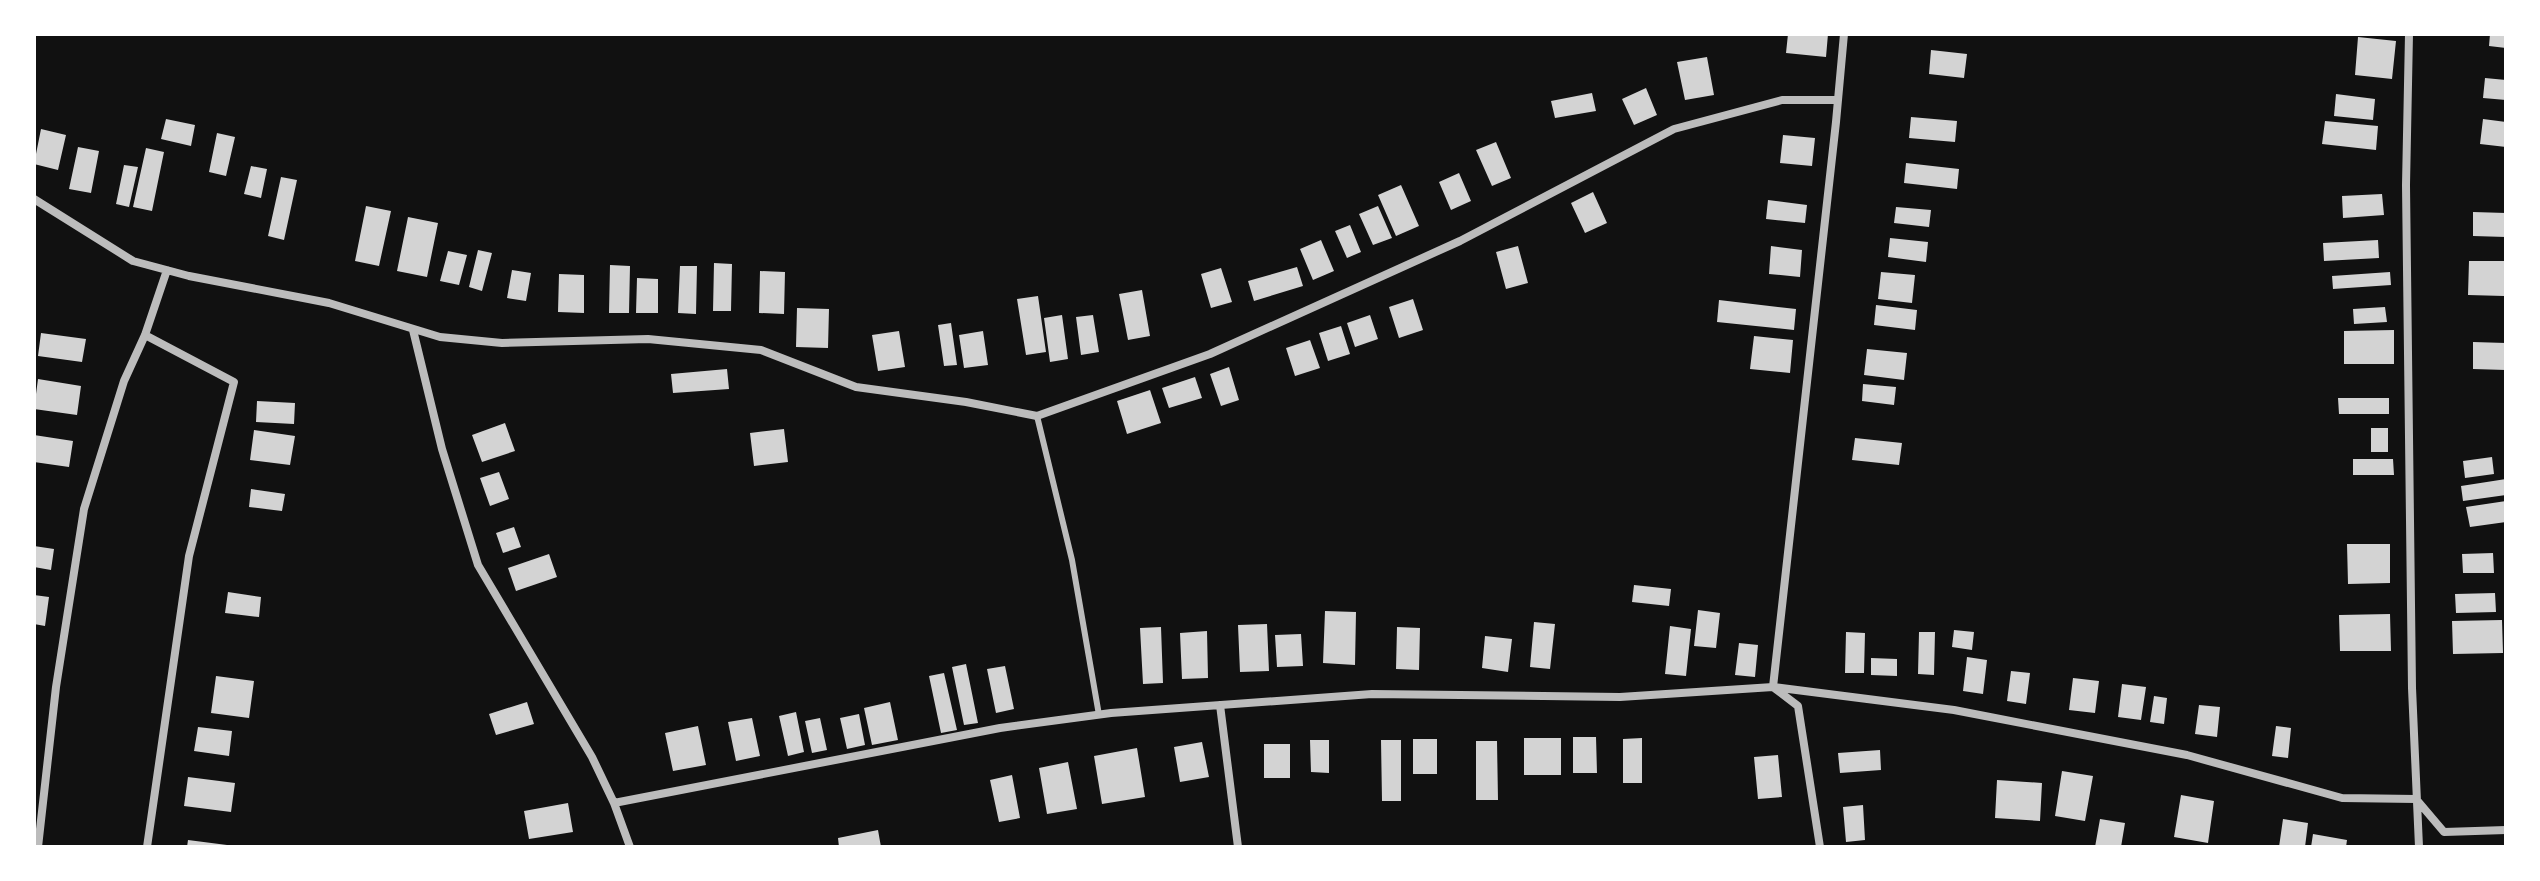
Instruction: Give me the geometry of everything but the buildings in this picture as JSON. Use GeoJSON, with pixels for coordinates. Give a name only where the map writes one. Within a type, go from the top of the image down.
{"type":"FeatureCollection","features":[{"type":"Feature","properties":{"kind":"street"},"geometry":{"type":"LineString","coordinates":[[1773,687],[1844,34]]}},
{"type":"Feature","properties":{"kind":"street"},"geometry":{"type":"LineString","coordinates":[[2409,34],[2406,185],[2412,688],[2419,847]]}},
{"type":"Feature","properties":{"kind":"street"},"geometry":{"type":"LineString","coordinates":[[34,199],[133,261],[329,303],[440,337],[502,343],[648,339],[761,350],[856,387],[966,402],[1037,416],[1210,354],[1460,241],[1674,129],[1782,100],[1838,100]]}},
{"type":"Feature","properties":{"kind":"street"},"geometry":{"type":"LineString","coordinates":[[38,847],[56,687],[84,509],[124,381],[145,335],[167,270]]}},
{"type":"Feature","properties":{"kind":"street"},"geometry":{"type":"LineString","coordinates":[[413,330],[442,449],[478,565],[592,757],[630,847]]}},
{"type":"Feature","properties":{"kind":"street"},"geometry":{"type":"LineString","coordinates":[[145,335],[234,382],[189,556],[147,847]]}},
{"type":"Feature","properties":{"kind":"street"},"geometry":{"type":"LineString","coordinates":[[1773,687],[1798,706],[1820,847]]}},
{"type":"Feature","properties":{"kind":"street"},"geometry":{"type":"LineString","coordinates":[[614,803],[1000,728],[1099,715],[1372,694],[1620,697],[1773,687],[1954,710],[2187,755],[2342,798],[2416,799],[2444,832],[2506,830]]}},
{"type":"Feature","properties":{"kind":"street"},"geometry":{"type":"LineString","coordinates":[[1220,705],[1238,847]]}},
{"type":"Feature","properties":{"kind":"lane"},"geometry":{"type":"LineString","coordinates":[[1037,416],[1072,560],[1099,715]]}}]}
